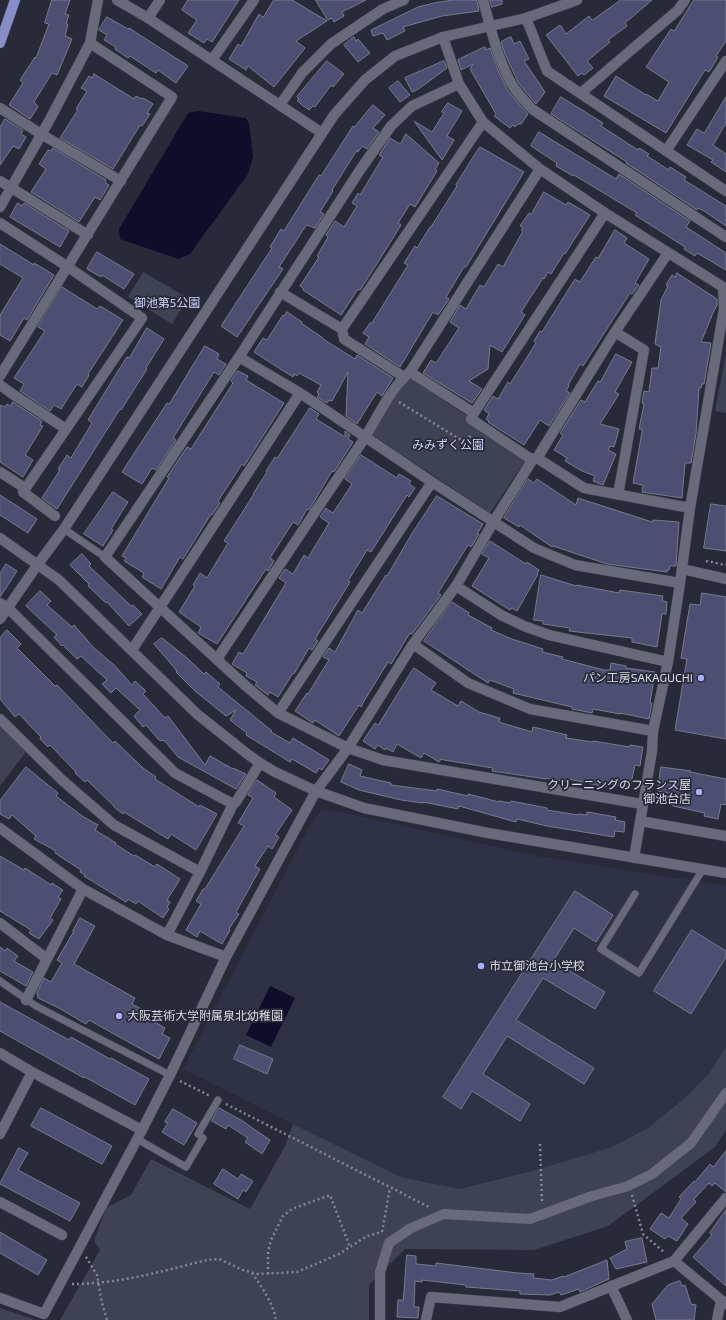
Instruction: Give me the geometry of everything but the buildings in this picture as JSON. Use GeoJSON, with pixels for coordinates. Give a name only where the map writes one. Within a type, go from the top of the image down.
{"type":"FeatureCollection","features":[{"type":"Feature","properties":{"kind":"main road"},"geometry":{"type":"LineString","coordinates":[[0,42],[15,0]]}},
{"type":"Feature","properties":{"kind":"street"},"geometry":{"type":"LineString","coordinates":[[0,207],[90,44],[98,0]]}},
{"type":"Feature","properties":{"kind":"street"},"geometry":{"type":"LineString","coordinates":[[117,0],[148,18],[322,133]]}},
{"type":"Feature","properties":{"kind":"street"},"geometry":{"type":"LineString","coordinates":[[148,18],[160,0]]}},
{"type":"Feature","properties":{"kind":"street"},"geometry":{"type":"LineString","coordinates":[[212,60],[254,0]]}},
{"type":"Feature","properties":{"kind":"street"},"geometry":{"type":"LineString","coordinates":[[280,105],[302,73],[331,44],[381,4],[404,0]]}},
{"type":"Feature","properties":{"kind":"street"},"geometry":{"type":"LineString","coordinates":[[484,0],[490,26],[503,64],[515,88],[532,109],[726,237]]}},
{"type":"Feature","properties":{"kind":"street"},"geometry":{"type":"LineString","coordinates":[[0,619],[4,606],[64,529],[334,115],[364,80],[395,56],[443,37],[526,18],[577,0]]}},
{"type":"Feature","properties":{"kind":"street"},"geometry":{"type":"LineString","coordinates":[[581,93],[678,10],[685,0]]}},
{"type":"Feature","properties":{"kind":"street"},"geometry":{"type":"LineString","coordinates":[[526,18],[547,71],[726,191]]}},
{"type":"Feature","properties":{"kind":"street"},"geometry":{"type":"LineString","coordinates":[[443,37],[459,84],[484,122],[540,169],[605,213],[723,287],[724,308],[690,508],[668,662],[653,731],[652,751],[634,858]]}},
{"type":"Feature","properties":{"kind":"street"},"geometry":{"type":"LineString","coordinates":[[0,376],[172,97],[90,44]]}},
{"type":"Feature","properties":{"kind":"street"},"geometry":{"type":"LineString","coordinates":[[666,151],[726,61]]}},
{"type":"Feature","properties":{"kind":"street"},"geometry":{"type":"LineString","coordinates":[[459,84],[412,106],[391,126],[360,170],[239,357],[105,557],[247,688],[278,713],[348,748],[383,760],[642,804]]}},
{"type":"Feature","properties":{"kind":"street"},"geometry":{"type":"LineString","coordinates":[[0,108],[120,181]]}},
{"type":"Feature","properties":{"kind":"street"},"geometry":{"type":"LineString","coordinates":[[474,413],[344,339],[342,329],[484,122]]}},
{"type":"Feature","properties":{"kind":"street"},"geometry":{"type":"LineString","coordinates":[[217,659],[365,437],[390,396],[407,374],[540,169]]}},
{"type":"Feature","properties":{"kind":"street"},"geometry":{"type":"LineString","coordinates":[[0,181],[88,235]]}},
{"type":"Feature","properties":{"kind":"street"},"geometry":{"type":"LineString","coordinates":[[605,213],[474,413],[471,420],[528,457],[535,458],[584,488],[690,508]]}},
{"type":"Feature","properties":{"kind":"street"},"geometry":{"type":"LineString","coordinates":[[0,222],[142,318],[23,492],[55,516]]}},
{"type":"Feature","properties":{"kind":"street"},"geometry":{"type":"LineString","coordinates":[[0,1298],[44,1314],[140,1134],[226,958],[316,791],[348,748],[413,644],[456,586],[494,521],[615,332],[668,253]]}},
{"type":"Feature","properties":{"kind":"street"},"geometry":{"type":"LineString","coordinates":[[280,292],[342,329]]}},
{"type":"Feature","properties":{"kind":"street"},"geometry":{"type":"LineString","coordinates":[[615,332],[644,350],[618,495]]}},
{"type":"Feature","properties":{"kind":"street"},"geometry":{"type":"LineString","coordinates":[[239,357],[300,393],[432,482],[534,548],[575,565],[680,583]]}},
{"type":"Feature","properties":{"kind":"street"},"geometry":{"type":"LineString","coordinates":[[0,385],[66,428]]}},
{"type":"Feature","properties":{"kind":"street"},"geometry":{"type":"LineString","coordinates":[[132,650],[300,393]]}},
{"type":"Feature","properties":{"kind":"street"},"geometry":{"type":"LineString","coordinates":[[0,472],[25,488]]}},
{"type":"Feature","properties":{"kind":"street"},"geometry":{"type":"LineString","coordinates":[[278,713],[432,482]]}},
{"type":"Feature","properties":{"kind":"street"},"geometry":{"type":"LineString","coordinates":[[0,538],[59,580],[197,714],[260,763],[275,772],[316,791],[364,808],[488,832],[726,873]]}},
{"type":"Feature","properties":{"kind":"street"},"geometry":{"type":"LineString","coordinates":[[682,569],[726,579]]}},
{"type":"Feature","properties":{"kind":"street"},"geometry":{"type":"LineString","coordinates":[[456,586],[501,615],[524,626],[549,635],[668,662]]}},
{"type":"Feature","properties":{"kind":"street"},"geometry":{"type":"LineString","coordinates":[[4,606],[175,773],[233,804]]}},
{"type":"Feature","properties":{"kind":"street"},"geometry":{"type":"LineString","coordinates":[[413,644],[468,683],[530,709],[653,731]]}},
{"type":"Feature","properties":{"kind":"street"},"geometry":{"type":"LineString","coordinates":[[0,719],[62,780],[114,824],[200,872]]}},
{"type":"Feature","properties":{"kind":"street"},"geometry":{"type":"LineString","coordinates":[[167,935],[233,804],[236,802],[260,763]]}},
{"type":"Feature","properties":{"kind":"street"},"geometry":{"type":"LineString","coordinates":[[640,821],[726,836]]}},
{"type":"Feature","properties":{"kind":"street"},"geometry":{"type":"LineString","coordinates":[[0,828],[83,889],[167,935],[226,958]]}},
{"type":"Feature","properties":{"kind":"street"},"geometry":{"type":"LineString","coordinates":[[26,1000],[83,889]]}},
{"type":"Feature","properties":{"kind":"street"},"geometry":{"type":"LineString","coordinates":[[0,923],[47,959]]}},
{"type":"Feature","properties":{"kind":"street"},"geometry":{"type":"LineString","coordinates":[[0,1053],[140,1134]]}},
{"type":"Feature","properties":{"kind":"street"},"geometry":{"type":"LineString","coordinates":[[0,1134],[32,1072]]}},
{"type":"Feature","properties":{"kind":"street"},"geometry":{"type":"LineString","coordinates":[[380,1320],[380,1272],[389,1243],[411,1228],[444,1214],[530,1219],[589,1197],[628,1186],[652,1174],[691,1143],[726,1093]]}},
{"type":"Feature","properties":{"kind":"street"},"geometry":{"type":"LineString","coordinates":[[426,1320],[431,1296],[560,1307],[674,1261],[725,1200]]}},
{"type":"Feature","properties":{"kind":"street"},"geometry":{"type":"LineString","coordinates":[[0,1202],[62,1235]]}},
{"type":"Feature","properties":{"kind":"street"},"geometry":{"type":"LineString","coordinates":[[674,1261],[724,1302],[717,1320]]}},
{"type":"Feature","properties":{"kind":"street"},"geometry":{"type":"LineString","coordinates":[[610,1286],[627,1320]]}},
{"type":"Feature","properties":{"kind":"lane"},"geometry":{"type":"LineString","coordinates":[[64,529],[105,557]]}},
{"type":"Feature","properties":{"kind":"lane"},"geometry":{"type":"LineString","coordinates":[[635,894],[602,949],[639,973],[703,869]]}},
{"type":"Feature","properties":{"kind":"lane"},"geometry":{"type":"LineString","coordinates":[[0,981],[36,1006],[170,1075]]}},
{"type":"Feature","properties":{"kind":"lane"},"geometry":{"type":"LineString","coordinates":[[140,1134],[186,1167],[203,1138],[198,1134],[218,1100]]}},
{"type":"Feature","properties":{"kind":"path"},"geometry":{"type":"LineString","coordinates":[[390,396],[466,443],[478,424]]}},
{"type":"Feature","properties":{"kind":"path"},"geometry":{"type":"LineString","coordinates":[[170,1075],[390,1188],[444,1214]]}},
{"type":"Feature","properties":{"kind":"path"},"geometry":{"type":"LineString","coordinates":[[540,1144],[543,1215]]}},
{"type":"Feature","properties":{"kind":"path"},"geometry":{"type":"LineString","coordinates":[[628,1186],[634,1200],[643,1234],[674,1261]]}},
{"type":"Feature","properties":{"kind":"path"},"geometry":{"type":"LineString","coordinates":[[382,1232],[390,1188]]}},
{"type":"Feature","properties":{"kind":"path"},"geometry":{"type":"LineString","coordinates":[[268,1274],[268,1252],[271,1240],[283,1216],[292,1209],[330,1195],[350,1247]]}},
{"type":"Feature","properties":{"kind":"path"},"geometry":{"type":"LineString","coordinates":[[61,1282],[73,1284],[98,1283],[130,1279],[207,1260],[219,1259],[243,1270],[258,1274],[297,1272],[340,1254],[367,1236],[382,1232],[395,1239]]}},
{"type":"Feature","properties":{"kind":"path"},"geometry":{"type":"LineString","coordinates":[[80,1246],[97,1275],[107,1320]]}},
{"type":"Feature","properties":{"kind":"path"},"geometry":{"type":"LineString","coordinates":[[251,1272],[261,1284],[275,1311],[276,1320]]}},
{"type":"Feature","properties":{"kind":"shaded area"},"geometry":{"type":"Polygon","coordinates":[[[198,111],[246,118],[249,123],[253,157],[248,174],[190,254],[178,259],[120,239],[119,229],[188,113],[198,111]]]}},
{"type":"Feature","properties":{"kind":"shaded area","name":"市立御池台小学校"},"geometry":{"type":"Polygon","coordinates":[[[321,810],[338,811],[530,855],[726,886],[726,1047],[710,1072],[686,1097],[648,1128],[612,1147],[532,1171],[459,1189],[400,1178],[183,1069],[309,827],[321,810]]]}},
{"type":"Feature","properties":{"kind":"shaded area"},"geometry":{"type":"Polygon","coordinates":[[[270,986],[295,998],[271,1047],[246,1035],[270,986]]]}},
{"type":"Feature","properties":{"kind":"green space","name":"御池第5公園"},"geometry":{"type":"Polygon","coordinates":[[[143,272],[188,298],[172,324],[128,297],[143,272]]]}},
{"type":"Feature","properties":{"kind":"green space"},"geometry":{"type":"Polygon","coordinates":[[[726,354],[726,413],[715,411],[726,354]]]}},
{"type":"Feature","properties":{"kind":"green space","name":"みみずく公園"},"geometry":{"type":"Polygon","coordinates":[[[407,376],[528,457],[490,513],[369,433],[407,376]]]}},
{"type":"Feature","properties":{"kind":"green space"},"geometry":{"type":"Polygon","coordinates":[[[0,726],[26,752],[0,786],[0,726]]]}},
{"type":"Feature","properties":{"kind":"green space"},"geometry":{"type":"Polygon","coordinates":[[[726,1047],[726,1130],[715,1147],[608,1226],[534,1250],[405,1249],[369,1285],[369,1320],[60,1320],[100,1250],[94,1241],[106,1208],[131,1195],[151,1159],[250,1209],[285,1146],[293,1124],[400,1177],[459,1189],[532,1171],[612,1147],[648,1128],[686,1097],[710,1072],[726,1047]]]}},
{"type":"Feature","properties":{"kind":"green space"},"geometry":{"type":"Polygon","coordinates":[[[0,1308],[36,1320],[0,1320],[0,1308]]]}},
{"type":"Feature","properties":{"kind":"place","name":"パン工房SAKAGUCHI"},"geometry":{"type":"Point","coordinates":[701,678]}},
{"type":"Feature","properties":{"kind":"place","name":"クリーニングのフランス屋 御池台店"},"geometry":{"type":"Point","coordinates":[699,792]}},
{"type":"Feature","properties":{"kind":"place","name":"市立御池台小学校"},"geometry":{"type":"Point","coordinates":[481,966]}},
{"type":"Feature","properties":{"kind":"place","name":"大阪芸術大学附属泉北幼稚園"},"geometry":{"type":"Point","coordinates":[119,1016]}}]}
